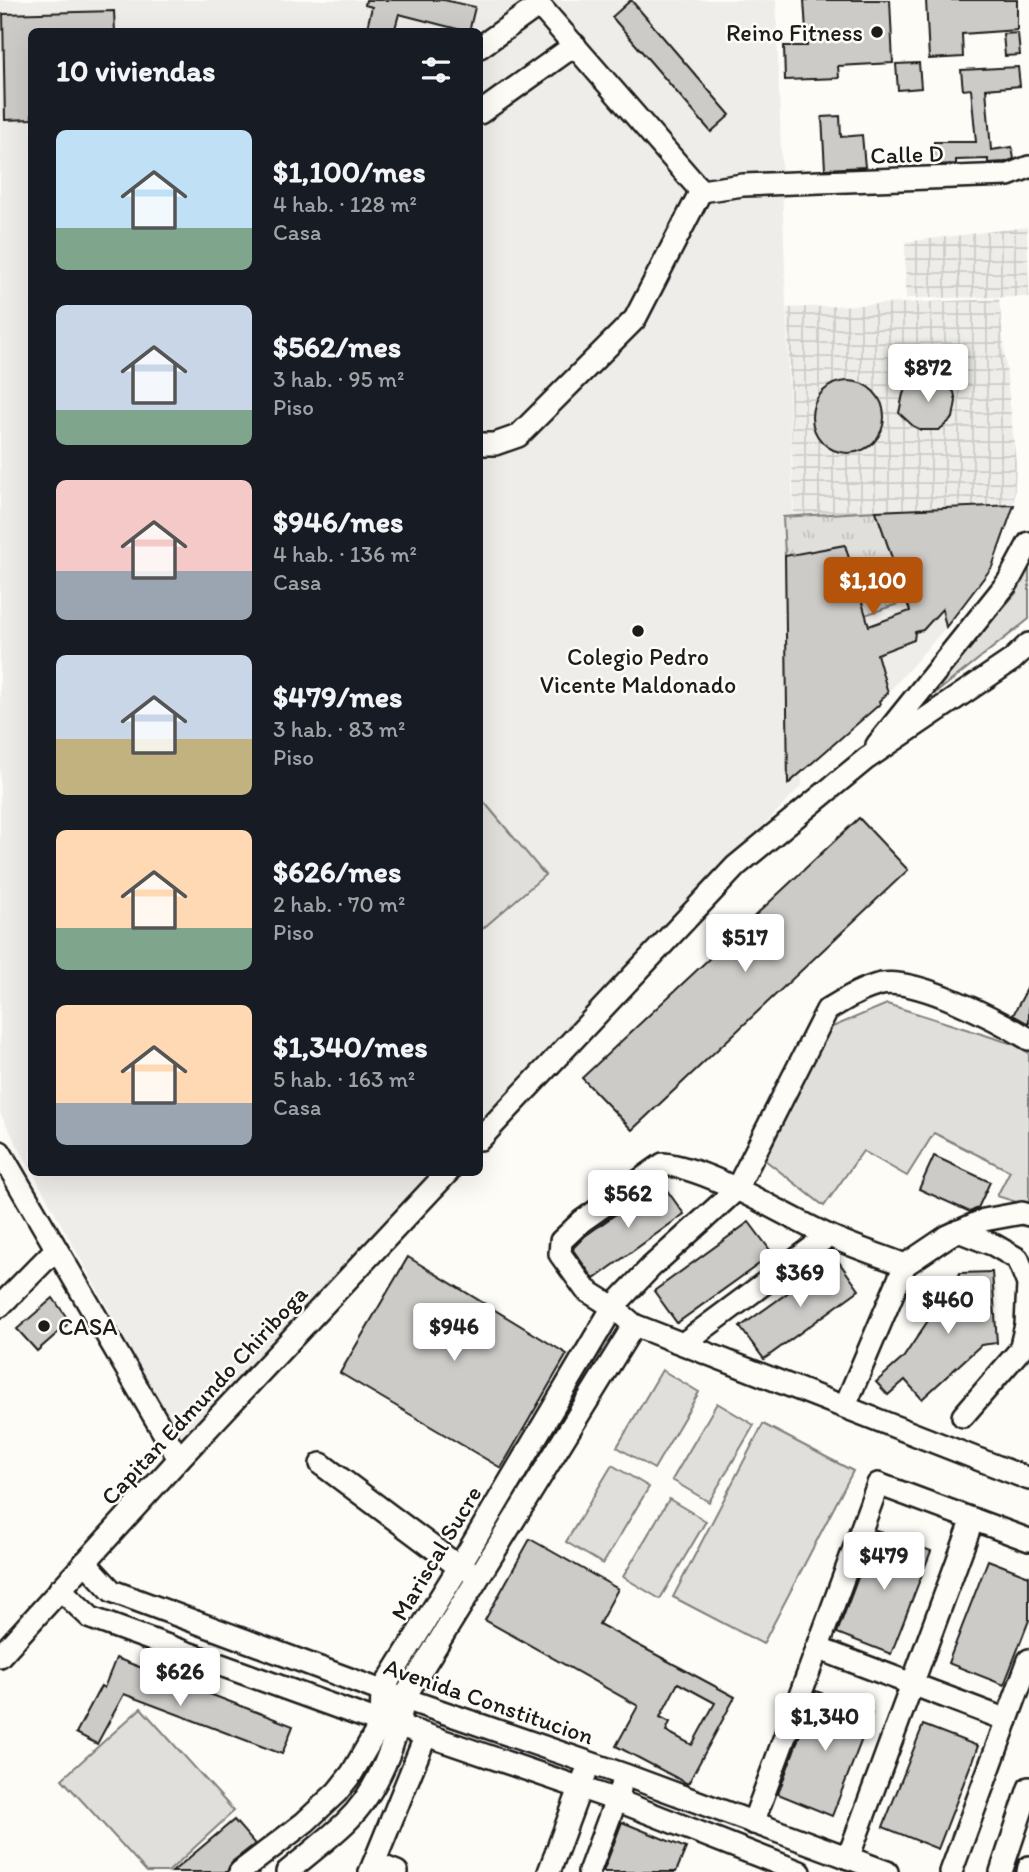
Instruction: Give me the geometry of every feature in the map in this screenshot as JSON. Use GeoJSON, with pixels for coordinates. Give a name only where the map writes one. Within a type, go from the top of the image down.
{"type":"FeatureCollection","features":[{"type":"Feature","properties":{"kind":"street"},"geometry":{"type":"LineString","coordinates":[[483,45],[539,5],[701,191],[635,319],[518,436],[495,444],[483,443]]}},
{"type":"Feature","properties":{"kind":"street"},"geometry":{"type":"LineString","coordinates":[[483,111],[575,45]]}},
{"type":"Feature","properties":{"kind":"street","name":"Calle D"},"geometry":{"type":"LineString","coordinates":[[701,191],[743,185],[1008,176],[1029,167]]}},
{"type":"Feature","properties":{"kind":"street"},"geometry":{"type":"LineString","coordinates":[[866,759],[1008,582],[1029,543]]}},
{"type":"Feature","properties":{"kind":"street"},"geometry":{"type":"LineString","coordinates":[[483,1136],[736,866],[866,759],[1013,660],[1029,644]]}},
{"type":"Feature","properties":{"kind":"street"},"geometry":{"type":"LineString","coordinates":[[736,1190],[828,1010],[850,996],[883,984],[916,986],[996,1019],[1029,1039]]}},
{"type":"Feature","properties":{"kind":"street"},"geometry":{"type":"LineString","coordinates":[[0,1152],[179,1459]]}},
{"type":"Feature","properties":{"kind":"street"},"geometry":{"type":"LineString","coordinates":[[905,1265],[828,1236],[682,1166],[663,1164],[582,1221],[561,1241],[560,1254],[586,1290],[613,1307],[634,1325],[1029,1479]]}},
{"type":"Feature","properties":{"kind":"street","name":"Capitan Edmundo Chiriboga"},"geometry":{"type":"LineString","coordinates":[[0,1656],[179,1459],[444,1176]]}},
{"type":"Feature","properties":{"kind":"street","name":"Mariscal Sucre"},"geometry":{"type":"LineString","coordinates":[[287,1872],[346,1822],[373,1787],[390,1724],[382,1691],[613,1307],[651,1267],[736,1190]]}},
{"type":"Feature","properties":{"kind":"street"},"geometry":{"type":"LineString","coordinates":[[845,1406],[905,1265],[958,1231],[984,1220],[1029,1214]]}},
{"type":"Feature","properties":{"kind":"street"},"geometry":{"type":"LineString","coordinates":[[958,1231],[994,1245],[1018,1259],[1028,1284],[1026,1325],[1020,1350],[963,1416]]}},
{"type":"Feature","properties":{"kind":"street"},"geometry":{"type":"LineString","coordinates":[[684,1343],[828,1236]]}},
{"type":"Feature","properties":{"kind":"street"},"geometry":{"type":"LineString","coordinates":[[0,1306],[55,1249]]}},
{"type":"Feature","properties":{"kind":"street","name":"Mariscal Sucre"},"geometry":{"type":"LineString","coordinates":[[240,1872],[305,1822],[337,1792],[390,1724],[634,1325]]}},
{"type":"Feature","properties":{"kind":"street"},"geometry":{"type":"LineString","coordinates":[[321,1464],[459,1567],[480,1576]]}},
{"type":"Feature","properties":{"kind":"street"},"geometry":{"type":"LineString","coordinates":[[753,1823],[878,1483],[1029,1540]]}},
{"type":"Feature","properties":{"kind":"street"},"geometry":{"type":"LineString","coordinates":[[848,1858],[973,1519]]}},
{"type":"Feature","properties":{"kind":"street","name":"Avenida Constitucion"},"geometry":{"type":"LineString","coordinates":[[85,1562],[112,1591],[887,1872]]}},
{"type":"Feature","properties":{"kind":"street"},"geometry":{"type":"LineString","coordinates":[[60,1589],[91,1618],[390,1724],[616,1800],[765,1866],[794,1871]]}},
{"type":"Feature","properties":{"kind":"street"},"geometry":{"type":"LineString","coordinates":[[817,1648],[1007,1720]]}},
{"type":"Feature","properties":{"kind":"street"},"geometry":{"type":"LineString","coordinates":[[951,1872],[1029,1660]]}},
{"type":"Feature","properties":{"kind":"street"},"geometry":{"type":"LineString","coordinates":[[397,1872],[372,1868],[426,1735]]}},
{"type":"Feature","properties":{"kind":"street"},"geometry":{"type":"LineString","coordinates":[[549,1872],[590,1763]]}},
{"type":"Feature","properties":{"kind":"street"},"geometry":{"type":"LineString","coordinates":[[589,1872],[625,1775]]}},
{"type":"Feature","properties":{"kind":"street"},"geometry":{"type":"LineString","coordinates":[[1001,1872],[1029,1788]]}},
{"type":"Feature","properties":{"kind":"shaded area","name":"Colegio Pedro Vicente Maldonado"},"geometry":{"type":"Polygon","coordinates":[[[0,0],[776,0],[802,785],[483,1122],[483,28],[28,28],[28,1164],[0,1113],[0,0]]]}},
{"type":"Feature","properties":{"kind":"shaded area"},"geometry":{"type":"Polygon","coordinates":[[[1027,227],[1029,297],[906,298],[905,242],[1027,227]]]}},
{"type":"Feature","properties":{"kind":"shaded area"},"geometry":{"type":"Polygon","coordinates":[[[999,299],[1016,463],[1014,505],[794,516],[787,308],[999,299]]]}},
{"type":"Feature","properties":{"kind":"shaded area"},"geometry":{"type":"Polygon","coordinates":[[[937,589],[946,627],[888,693],[865,615],[937,589]]]}},
{"type":"Feature","properties":{"kind":"shaded area"},"geometry":{"type":"Polygon","coordinates":[[[35,1176],[431,1176],[181,1440],[35,1176]]]}},
{"type":"Feature","properties":{"kind":"green space"},"geometry":{"type":"Polygon","coordinates":[[[876,511],[907,601],[865,615],[785,556],[783,517],[876,511]]]}},
{"type":"Feature","properties":{"kind":"green space"},"geometry":{"type":"Polygon","coordinates":[[[1029,563],[1029,619],[913,711],[1016,593],[1029,563]]]}},
{"type":"Feature","properties":{"kind":"green space"},"geometry":{"type":"Polygon","coordinates":[[[483,801],[545,875],[483,928],[483,801]]]}},
{"type":"Feature","properties":{"kind":"green space"},"geometry":{"type":"Polygon","coordinates":[[[887,1004],[1013,1044],[1029,1053],[1029,1206],[997,1196],[1010,1171],[934,1133],[907,1176],[863,1151],[824,1206],[765,1160],[830,1028],[887,1004]]]}},
{"type":"Feature","properties":{"kind":"green space"},"geometry":{"type":"Polygon","coordinates":[[[662,1370],[699,1392],[654,1469],[617,1447],[662,1370]]]}},
{"type":"Feature","properties":{"kind":"green space"},"geometry":{"type":"Polygon","coordinates":[[[717,1403],[754,1425],[709,1502],[672,1480],[717,1403]]]}},
{"type":"Feature","properties":{"kind":"green space"},"geometry":{"type":"Polygon","coordinates":[[[763,1424],[853,1471],[763,1644],[673,1597],[763,1424]]]}},
{"type":"Feature","properties":{"kind":"green space"},"geometry":{"type":"Polygon","coordinates":[[[612,1465],[649,1487],[603,1564],[566,1542],[612,1465]]]}},
{"type":"Feature","properties":{"kind":"green space"},"geometry":{"type":"Polygon","coordinates":[[[669,1499],[706,1521],[660,1599],[623,1577],[669,1499]]]}},
{"type":"Feature","properties":{"kind":"green space"},"geometry":{"type":"Polygon","coordinates":[[[141,1708],[234,1811],[168,1872],[147,1872],[62,1779],[141,1708]]]}},
{"type":"Feature","properties":{"kind":"building"},"geometry":{"type":"Polygon","coordinates":[[[366,0],[444,0],[475,7],[470,28],[453,28],[399,14],[395,28],[367,28],[372,7],[365,5],[366,0]]]}},
{"type":"Feature","properties":{"kind":"building"},"geometry":{"type":"Polygon","coordinates":[[[631,0],[730,115],[711,132],[612,17],[631,0]]]}},
{"type":"Feature","properties":{"kind":"building"},"geometry":{"type":"Polygon","coordinates":[[[804,0],[890,0],[893,63],[838,66],[839,78],[785,80],[784,46],[807,46],[804,0]]]}},
{"type":"Feature","properties":{"kind":"building"},"geometry":{"type":"Polygon","coordinates":[[[926,0],[1017,0],[1017,30],[962,34],[963,57],[929,59],[926,0]]]}},
{"type":"Feature","properties":{"kind":"building"},"geometry":{"type":"Polygon","coordinates":[[[114,11],[115,28],[28,28],[28,119],[5,120],[3,14],[114,11]]]}},
{"type":"Feature","properties":{"kind":"building"},"geometry":{"type":"Polygon","coordinates":[[[1018,33],[1020,55],[1005,56],[1003,34],[1018,33]]]}},
{"type":"Feature","properties":{"kind":"building"},"geometry":{"type":"Polygon","coordinates":[[[919,63],[921,88],[898,90],[896,64],[919,63]]]}},
{"type":"Feature","properties":{"kind":"building"},"geometry":{"type":"Polygon","coordinates":[[[1018,67],[1020,86],[986,89],[991,150],[1012,147],[1014,159],[988,163],[988,159],[956,160],[956,164],[934,165],[934,142],[976,142],[971,89],[963,90],[961,70],[1018,67]]]}},
{"type":"Feature","properties":{"kind":"building"},"geometry":{"type":"Polygon","coordinates":[[[840,116],[841,137],[862,135],[865,167],[825,169],[822,117],[840,116]]]}},
{"type":"Feature","properties":{"kind":"building"},"geometry":{"type":"Polygon","coordinates":[[[924,377],[941,380],[954,392],[956,401],[953,418],[939,430],[921,430],[899,413],[903,394],[908,386],[924,377]]]}},
{"type":"Feature","properties":{"kind":"building"},"geometry":{"type":"Polygon","coordinates":[[[848,381],[868,387],[878,397],[884,417],[878,437],[868,447],[848,453],[828,447],[818,437],[812,417],[818,397],[828,387],[848,381]]]}},
{"type":"Feature","properties":{"kind":"building"},"geometry":{"type":"Polygon","coordinates":[[[1014,505],[992,567],[946,627],[942,609],[923,630],[915,632],[914,640],[877,654],[888,693],[879,701],[880,704],[788,784],[785,556],[845,545],[869,626],[910,611],[876,511],[1014,505]]]}},
{"type":"Feature","properties":{"kind":"building"},"geometry":{"type":"Polygon","coordinates":[[[859,818],[908,870],[632,1130],[582,1078],[859,818]]]}},
{"type":"Feature","properties":{"kind":"building"},"geometry":{"type":"Polygon","coordinates":[[[1029,985],[1029,1024],[1013,1015],[1029,985]]]}},
{"type":"Feature","properties":{"kind":"building"},"geometry":{"type":"Polygon","coordinates":[[[934,1156],[990,1182],[978,1208],[970,1212],[919,1189],[934,1156]]]}},
{"type":"Feature","properties":{"kind":"building"},"geometry":{"type":"Polygon","coordinates":[[[661,1182],[684,1214],[594,1279],[573,1250],[574,1247],[585,1236],[661,1182]]]}},
{"type":"Feature","properties":{"kind":"building"},"geometry":{"type":"Polygon","coordinates":[[[749,1222],[773,1254],[677,1323],[654,1291],[749,1222]]]}},
{"type":"Feature","properties":{"kind":"building"},"geometry":{"type":"Polygon","coordinates":[[[408,1257],[567,1354],[501,1468],[340,1373],[408,1257]]]}},
{"type":"Feature","properties":{"kind":"building"},"geometry":{"type":"Polygon","coordinates":[[[836,1258],[859,1290],[764,1359],[740,1327],[836,1258]]]}},
{"type":"Feature","properties":{"kind":"building"},"geometry":{"type":"Polygon","coordinates":[[[992,1272],[997,1343],[981,1345],[922,1399],[905,1380],[888,1395],[876,1382],[903,1358],[960,1273],[992,1272]]]}},
{"type":"Feature","properties":{"kind":"building","name":"CASA"},"geometry":{"type":"Polygon","coordinates":[[[53,1298],[70,1322],[37,1351],[17,1329],[53,1298]]]}},
{"type":"Feature","properties":{"kind":"building"},"geometry":{"type":"Polygon","coordinates":[[[876,1530],[931,1551],[891,1654],[837,1633],[876,1530]]]}},
{"type":"Feature","properties":{"kind":"building"},"geometry":{"type":"Polygon","coordinates":[[[530,1539],[618,1589],[599,1624],[735,1697],[688,1784],[616,1746],[638,1706],[485,1620],[530,1539]],[[678,1683],[660,1717],[670,1722],[666,1731],[692,1745],[715,1703],[678,1683]]]}},
{"type":"Feature","properties":{"kind":"building"},"geometry":{"type":"Polygon","coordinates":[[[988,1560],[1029,1576],[1029,1620],[1004,1685],[948,1663],[988,1560]]]}},
{"type":"Feature","properties":{"kind":"building"},"geometry":{"type":"Polygon","coordinates":[[[116,1658],[293,1726],[282,1754],[124,1694],[97,1744],[76,1733],[101,1686],[104,1688],[116,1658]]]}},
{"type":"Feature","properties":{"kind":"building"},"geometry":{"type":"Polygon","coordinates":[[[816,1691],[872,1713],[832,1816],[778,1794],[816,1691]]]}},
{"type":"Feature","properties":{"kind":"building"},"geometry":{"type":"Polygon","coordinates":[[[923,1725],[978,1746],[938,1849],[883,1827],[923,1725]]]}},
{"type":"Feature","properties":{"kind":"building"},"geometry":{"type":"Polygon","coordinates":[[[234,1820],[255,1844],[232,1862],[227,1872],[172,1872],[234,1820]]]}},
{"type":"Feature","properties":{"kind":"building"},"geometry":{"type":"Polygon","coordinates":[[[622,1822],[686,1848],[676,1872],[603,1872],[622,1822]]]}},
{"type":"Feature","properties":{"kind":"place","name":"Reino Fitness"},"geometry":{"type":"Point","coordinates":[877,32]}},
{"type":"Feature","properties":{"kind":"place","name":"Colegio Pedro Vicente Maldonado"},"geometry":{"type":"Point","coordinates":[638,631]}},
{"type":"Feature","properties":{"kind":"place","name":"CASA"},"geometry":{"type":"Point","coordinates":[44,1326]}}]}
